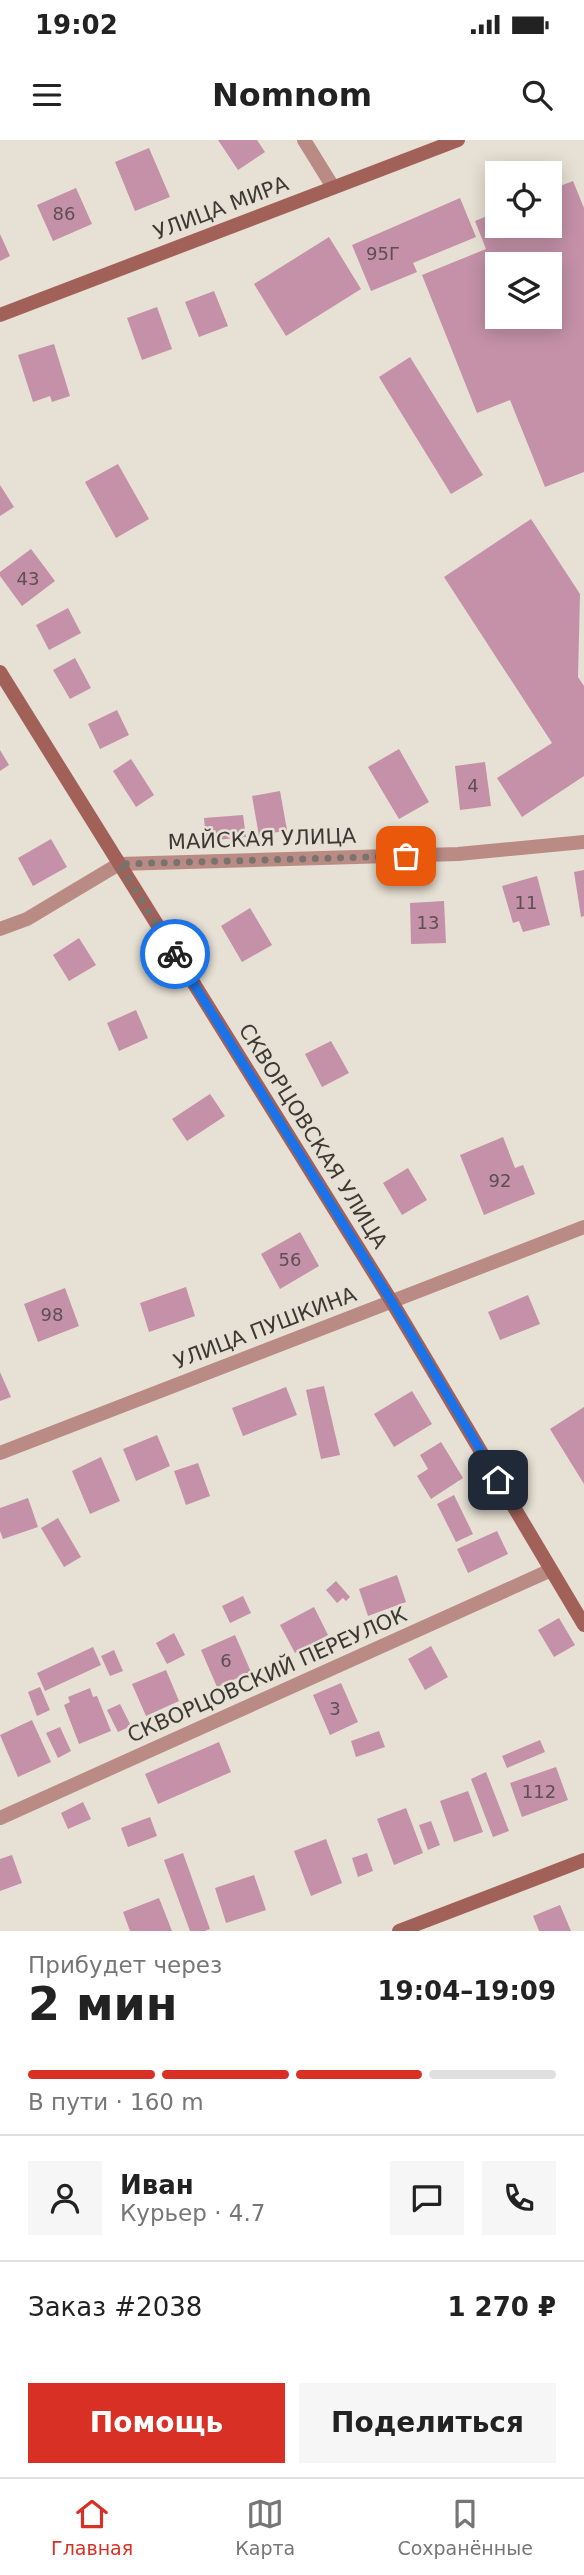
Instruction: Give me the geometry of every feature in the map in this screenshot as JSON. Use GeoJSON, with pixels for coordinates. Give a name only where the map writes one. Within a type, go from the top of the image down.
{"type":"FeatureCollection","features":[{"type":"Feature","properties":{"kind":"street"},"geometry":{"type":"LineString","coordinates":[[304,140],[333,187]]}},
{"type":"Feature","properties":{"kind":"street","name":"УЛИЦА МИРА"},"geometry":{"type":"LineString","coordinates":[[0,315],[458,140]]}},
{"type":"Feature","properties":{"kind":"street","name":"СКВОРЦОВСКАЯ УЛИЦА"},"geometry":{"type":"LineString","coordinates":[[0,671],[392,1302],[584,1625]]}},
{"type":"Feature","properties":{"kind":"street","name":"МАЙСКАЯ УЛИЦА"},"geometry":{"type":"LineString","coordinates":[[0,929],[27,919],[119,864],[458,854],[584,842]]}},
{"type":"Feature","properties":{"kind":"street","name":"УЛИЦА ПУШКИНА"},"geometry":{"type":"LineString","coordinates":[[0,1453],[584,1227]]}},
{"type":"Feature","properties":{"kind":"street","name":"СКВОРЦОВСКИЙ ПЕРЕУЛОК"},"geometry":{"type":"LineString","coordinates":[[0,1818],[551,1570]]}},
{"type":"Feature","properties":{"kind":"street"},"geometry":{"type":"LineString","coordinates":[[400,1931],[584,1860]]}},
{"type":"Feature","properties":{"kind":"building"},"geometry":{"type":"Polygon","coordinates":[[[218,140],[257,140],[265,152],[238,170],[218,140]]]}},
{"type":"Feature","properties":{"kind":"building"},"geometry":{"type":"Polygon","coordinates":[[[149,148],[170,197],[135,211],[115,162],[149,148]]]}},
{"type":"Feature","properties":{"kind":"building"},"geometry":{"type":"Polygon","coordinates":[[[573,181],[584,208],[584,472],[545,487],[510,400],[477,413],[422,275],[486,249],[475,221],[485,217],[485,238],[562,238],[562,185],[573,181]]]}},
{"type":"Feature","properties":{"kind":"building"},"geometry":{"type":"Polygon","coordinates":[[[76,188],[92,224],[53,241],[37,205],[76,188]]]}},
{"type":"Feature","properties":{"kind":"building"},"geometry":{"type":"Polygon","coordinates":[[[460,198],[476,237],[413,263],[417,272],[371,291],[352,245],[460,198]]]}},
{"type":"Feature","properties":{"kind":"building"},"geometry":{"type":"Polygon","coordinates":[[[0,234],[10,256],[0,261],[0,234]]]}},
{"type":"Feature","properties":{"kind":"building"},"geometry":{"type":"Polygon","coordinates":[[[329,237],[361,289],[286,336],[254,284],[329,237]]]}},
{"type":"Feature","properties":{"kind":"building"},"geometry":{"type":"Polygon","coordinates":[[[214,291],[228,326],[199,337],[185,302],[214,291]]]}},
{"type":"Feature","properties":{"kind":"building"},"geometry":{"type":"Polygon","coordinates":[[[157,307],[172,349],[142,360],[127,318],[157,307]]]}},
{"type":"Feature","properties":{"kind":"building"},"geometry":{"type":"Polygon","coordinates":[[[54,344],[70,396],[52,402],[50,396],[33,402],[18,355],[54,344]]]}},
{"type":"Feature","properties":{"kind":"building"},"geometry":{"type":"Polygon","coordinates":[[[410,357],[483,475],[451,494],[379,377],[410,357]]]}},
{"type":"Feature","properties":{"kind":"building"},"geometry":{"type":"Polygon","coordinates":[[[118,464],[149,519],[116,538],[85,482],[118,464]]]}},
{"type":"Feature","properties":{"kind":"building"},"geometry":{"type":"Polygon","coordinates":[[[0,485],[14,507],[0,516],[0,485]]]}},
{"type":"Feature","properties":{"kind":"building"},"geometry":{"type":"Polygon","coordinates":[[[531,519],[580,594],[578,677],[584,686],[584,776],[522,817],[497,778],[552,743],[444,577],[531,519]]]}},
{"type":"Feature","properties":{"kind":"building"},"geometry":{"type":"Polygon","coordinates":[[[31,549],[55,581],[22,606],[0,576],[0,572],[31,549]]]}},
{"type":"Feature","properties":{"kind":"building"},"geometry":{"type":"Polygon","coordinates":[[[68,608],[81,633],[49,650],[36,625],[68,608]]]}},
{"type":"Feature","properties":{"kind":"building"},"geometry":{"type":"Polygon","coordinates":[[[75,658],[91,688],[70,699],[53,670],[75,658]]]}},
{"type":"Feature","properties":{"kind":"building"},"geometry":{"type":"Polygon","coordinates":[[[117,710],[129,735],[100,749],[88,724],[117,710]]]}},
{"type":"Feature","properties":{"kind":"building"},"geometry":{"type":"Polygon","coordinates":[[[399,749],[429,802],[399,819],[368,767],[399,749]]]}},
{"type":"Feature","properties":{"kind":"building"},"geometry":{"type":"Polygon","coordinates":[[[0,750],[9,765],[0,771],[0,750]]]}},
{"type":"Feature","properties":{"kind":"building"},"geometry":{"type":"Polygon","coordinates":[[[131,759],[154,795],[136,807],[113,771],[131,759]]]}},
{"type":"Feature","properties":{"kind":"building"},"geometry":{"type":"Polygon","coordinates":[[[485,762],[491,806],[460,810],[455,766],[485,762]]]}},
{"type":"Feature","properties":{"kind":"building"},"geometry":{"type":"Polygon","coordinates":[[[280,791],[287,830],[259,836],[252,796],[280,791]]]}},
{"type":"Feature","properties":{"kind":"building"},"geometry":{"type":"Polygon","coordinates":[[[243,815],[246,837],[206,841],[204,818],[243,815]]]}},
{"type":"Feature","properties":{"kind":"building"},"geometry":{"type":"Polygon","coordinates":[[[51,839],[67,867],[33,886],[18,858],[51,839]]]}},
{"type":"Feature","properties":{"kind":"building"},"geometry":{"type":"Polygon","coordinates":[[[584,870],[584,916],[581,917],[574,872],[584,870]]]}},
{"type":"Feature","properties":{"kind":"building"},"geometry":{"type":"Polygon","coordinates":[[[537,876],[550,925],[523,932],[519,921],[513,923],[502,886],[537,876]]]}},
{"type":"Feature","properties":{"kind":"building"},"geometry":{"type":"Polygon","coordinates":[[[444,901],[446,943],[411,944],[410,903],[444,901]]]}},
{"type":"Feature","properties":{"kind":"building"},"geometry":{"type":"Polygon","coordinates":[[[250,908],[272,945],[242,962],[221,926],[250,908]]]}},
{"type":"Feature","properties":{"kind":"building"},"geometry":{"type":"Polygon","coordinates":[[[79,938],[96,965],[69,981],[53,955],[79,938]]]}},
{"type":"Feature","properties":{"kind":"building"},"geometry":{"type":"Polygon","coordinates":[[[136,1010],[148,1038],[119,1051],[107,1023],[136,1010]]]}},
{"type":"Feature","properties":{"kind":"building"},"geometry":{"type":"Polygon","coordinates":[[[331,1041],[349,1073],[322,1087],[305,1054],[331,1041]]]}},
{"type":"Feature","properties":{"kind":"building"},"geometry":{"type":"Polygon","coordinates":[[[210,1094],[225,1116],[187,1141],[172,1119],[210,1094]]]}},
{"type":"Feature","properties":{"kind":"building"},"geometry":{"type":"Polygon","coordinates":[[[503,1137],[515,1168],[523,1165],[535,1194],[484,1215],[460,1155],[503,1137]]]}},
{"type":"Feature","properties":{"kind":"building"},"geometry":{"type":"Polygon","coordinates":[[[408,1168],[427,1200],[402,1215],[383,1183],[408,1168]]]}},
{"type":"Feature","properties":{"kind":"building"},"geometry":{"type":"Polygon","coordinates":[[[300,1232],[319,1266],[280,1289],[261,1254],[300,1232]]]}},
{"type":"Feature","properties":{"kind":"building"},"geometry":{"type":"Polygon","coordinates":[[[186,1287],[195,1316],[149,1332],[140,1303],[186,1287]]]}},
{"type":"Feature","properties":{"kind":"building"},"geometry":{"type":"Polygon","coordinates":[[[65,1288],[79,1326],[38,1342],[24,1304],[65,1288]]]}},
{"type":"Feature","properties":{"kind":"building"},"geometry":{"type":"Polygon","coordinates":[[[528,1295],[540,1324],[500,1340],[488,1312],[528,1295]]]}},
{"type":"Feature","properties":{"kind":"building"},"geometry":{"type":"Polygon","coordinates":[[[0,1372],[11,1397],[0,1401],[0,1372]]]}},
{"type":"Feature","properties":{"kind":"building"},"geometry":{"type":"Polygon","coordinates":[[[324,1386],[340,1455],[321,1459],[306,1390],[324,1386]]]}},
{"type":"Feature","properties":{"kind":"building"},"geometry":{"type":"Polygon","coordinates":[[[286,1387],[297,1415],[243,1436],[232,1408],[286,1387]]]}},
{"type":"Feature","properties":{"kind":"building"},"geometry":{"type":"Polygon","coordinates":[[[412,1391],[432,1424],[394,1447],[374,1414],[412,1391]]]}},
{"type":"Feature","properties":{"kind":"building"},"geometry":{"type":"Polygon","coordinates":[[[584,1407],[584,1484],[550,1429],[584,1407]]]}},
{"type":"Feature","properties":{"kind":"building"},"geometry":{"type":"Polygon","coordinates":[[[157,1435],[170,1466],[136,1481],[123,1449],[157,1435]]]}},
{"type":"Feature","properties":{"kind":"building"},"geometry":{"type":"Polygon","coordinates":[[[441,1442],[463,1478],[431,1499],[417,1476],[428,1469],[420,1455],[441,1442]]]}},
{"type":"Feature","properties":{"kind":"building"},"geometry":{"type":"Polygon","coordinates":[[[101,1457],[120,1501],[90,1514],[72,1471],[101,1457]]]}},
{"type":"Feature","properties":{"kind":"building"},"geometry":{"type":"Polygon","coordinates":[[[198,1463],[210,1496],[186,1505],[174,1471],[198,1463]]]}},
{"type":"Feature","properties":{"kind":"building"},"geometry":{"type":"Polygon","coordinates":[[[454,1495],[473,1534],[456,1542],[437,1504],[454,1495]]]}},
{"type":"Feature","properties":{"kind":"building"},"geometry":{"type":"Polygon","coordinates":[[[28,1498],[38,1527],[3,1539],[0,1531],[0,1508],[28,1498]]]}},
{"type":"Feature","properties":{"kind":"building"},"geometry":{"type":"Polygon","coordinates":[[[58,1518],[81,1557],[64,1567],[41,1528],[58,1518]]]}},
{"type":"Feature","properties":{"kind":"building"},"geometry":{"type":"Polygon","coordinates":[[[497,1531],[508,1554],[468,1573],[457,1549],[497,1531]]]}},
{"type":"Feature","properties":{"kind":"building"},"geometry":{"type":"Polygon","coordinates":[[[397,1575],[406,1602],[368,1616],[359,1589],[397,1575]]]}},
{"type":"Feature","properties":{"kind":"building"},"geometry":{"type":"Polygon","coordinates":[[[336,1581],[350,1597],[346,1601],[343,1598],[337,1603],[326,1590],[336,1581]]]}},
{"type":"Feature","properties":{"kind":"building"},"geometry":{"type":"Polygon","coordinates":[[[243,1596],[251,1613],[230,1623],[222,1606],[243,1596]]]}},
{"type":"Feature","properties":{"kind":"building"},"geometry":{"type":"Polygon","coordinates":[[[314,1607],[328,1635],[295,1653],[280,1625],[314,1607]]]}},
{"type":"Feature","properties":{"kind":"building"},"geometry":{"type":"Polygon","coordinates":[[[559,1618],[575,1645],[554,1657],[538,1630],[559,1618]]]}},
{"type":"Feature","properties":{"kind":"building"},"geometry":{"type":"Polygon","coordinates":[[[174,1633],[185,1655],[167,1664],[156,1643],[174,1633]]]}},
{"type":"Feature","properties":{"kind":"building"},"geometry":{"type":"Polygon","coordinates":[[[235,1635],[251,1672],[217,1687],[201,1650],[235,1635]]]}},
{"type":"Feature","properties":{"kind":"building"},"geometry":{"type":"Polygon","coordinates":[[[431,1646],[448,1677],[425,1690],[408,1659],[431,1646]]]}},
{"type":"Feature","properties":{"kind":"building"},"geometry":{"type":"Polygon","coordinates":[[[93,1647],[101,1665],[45,1691],[37,1673],[93,1647]]]}},
{"type":"Feature","properties":{"kind":"building"},"geometry":{"type":"Polygon","coordinates":[[[114,1650],[123,1671],[110,1676],[101,1656],[114,1650]]]}},
{"type":"Feature","properties":{"kind":"building"},"geometry":{"type":"Polygon","coordinates":[[[166,1670],[179,1701],[146,1716],[132,1684],[166,1670]]]}},
{"type":"Feature","properties":{"kind":"building"},"geometry":{"type":"Polygon","coordinates":[[[341,1683],[358,1722],[330,1735],[313,1695],[341,1683]]]}},
{"type":"Feature","properties":{"kind":"building"},"geometry":{"type":"Polygon","coordinates":[[[40,1687],[50,1710],[37,1716],[28,1692],[40,1687]]]}},
{"type":"Feature","properties":{"kind":"building"},"geometry":{"type":"Polygon","coordinates":[[[90,1688],[93,1697],[97,1696],[111,1731],[79,1744],[64,1705],[70,1702],[68,1697],[90,1688]]]}},
{"type":"Feature","properties":{"kind":"building"},"geometry":{"type":"Polygon","coordinates":[[[120,1704],[131,1726],[118,1732],[107,1710],[120,1704]]]}},
{"type":"Feature","properties":{"kind":"building"},"geometry":{"type":"Polygon","coordinates":[[[32,1720],[51,1762],[18,1777],[0,1735],[32,1720]]]}},
{"type":"Feature","properties":{"kind":"building"},"geometry":{"type":"Polygon","coordinates":[[[60,1727],[71,1751],[58,1758],[46,1733],[60,1727]]]}},
{"type":"Feature","properties":{"kind":"building"},"geometry":{"type":"Polygon","coordinates":[[[379,1731],[385,1747],[356,1757],[351,1741],[379,1731]]]}},
{"type":"Feature","properties":{"kind":"building"},"geometry":{"type":"Polygon","coordinates":[[[540,1740],[545,1752],[507,1768],[502,1756],[540,1740]]]}},
{"type":"Feature","properties":{"kind":"building"},"geometry":{"type":"Polygon","coordinates":[[[219,1742],[231,1772],[158,1804],[145,1774],[219,1742]]]}},
{"type":"Feature","properties":{"kind":"building"},"geometry":{"type":"Polygon","coordinates":[[[556,1767],[568,1800],[522,1817],[510,1783],[556,1767]]]}},
{"type":"Feature","properties":{"kind":"building"},"geometry":{"type":"Polygon","coordinates":[[[486,1772],[509,1831],[493,1837],[471,1779],[486,1772]]]}},
{"type":"Feature","properties":{"kind":"building"},"geometry":{"type":"Polygon","coordinates":[[[468,1791],[483,1832],[454,1842],[440,1801],[468,1791]]]}},
{"type":"Feature","properties":{"kind":"building"},"geometry":{"type":"Polygon","coordinates":[[[83,1802],[91,1819],[68,1829],[61,1813],[83,1802]]]}},
{"type":"Feature","properties":{"kind":"building"},"geometry":{"type":"Polygon","coordinates":[[[406,1808],[423,1853],[394,1865],[377,1819],[406,1808]]]}},
{"type":"Feature","properties":{"kind":"building"},"geometry":{"type":"Polygon","coordinates":[[[150,1817],[157,1836],[128,1847],[121,1828],[150,1817]]]}},
{"type":"Feature","properties":{"kind":"building"},"geometry":{"type":"Polygon","coordinates":[[[431,1821],[440,1845],[428,1850],[419,1825],[431,1821]]]}},
{"type":"Feature","properties":{"kind":"building"},"geometry":{"type":"Polygon","coordinates":[[[326,1839],[342,1883],[311,1896],[294,1851],[326,1839]]]}},
{"type":"Feature","properties":{"kind":"building"},"geometry":{"type":"Polygon","coordinates":[[[183,1853],[210,1929],[205,1931],[190,1931],[164,1860],[183,1853]]]}},
{"type":"Feature","properties":{"kind":"building"},"geometry":{"type":"Polygon","coordinates":[[[367,1853],[373,1871],[358,1877],[352,1858],[367,1853]]]}},
{"type":"Feature","properties":{"kind":"building"},"geometry":{"type":"Polygon","coordinates":[[[12,1855],[22,1883],[0,1891],[0,1859],[12,1855]]]}},
{"type":"Feature","properties":{"kind":"building"},"geometry":{"type":"Polygon","coordinates":[[[254,1875],[266,1910],[226,1923],[215,1888],[254,1875]]]}},
{"type":"Feature","properties":{"kind":"building"},"geometry":{"type":"Polygon","coordinates":[[[159,1898],[172,1931],[130,1931],[123,1912],[159,1898]]]}},
{"type":"Feature","properties":{"kind":"building"},"geometry":{"type":"Polygon","coordinates":[[[560,1905],[571,1931],[539,1931],[533,1916],[560,1905]]]}},
{"type":"Feature","properties":{"kind":"way so far"},"geometry":{"type":"LineString","coordinates":[[175,954],[119,864],[406,856]]}},
{"type":"Feature","properties":{"kind":"route"},"geometry":{"type":"LineString","coordinates":[[175,954],[392,1302],[498,1480]]}}]}
